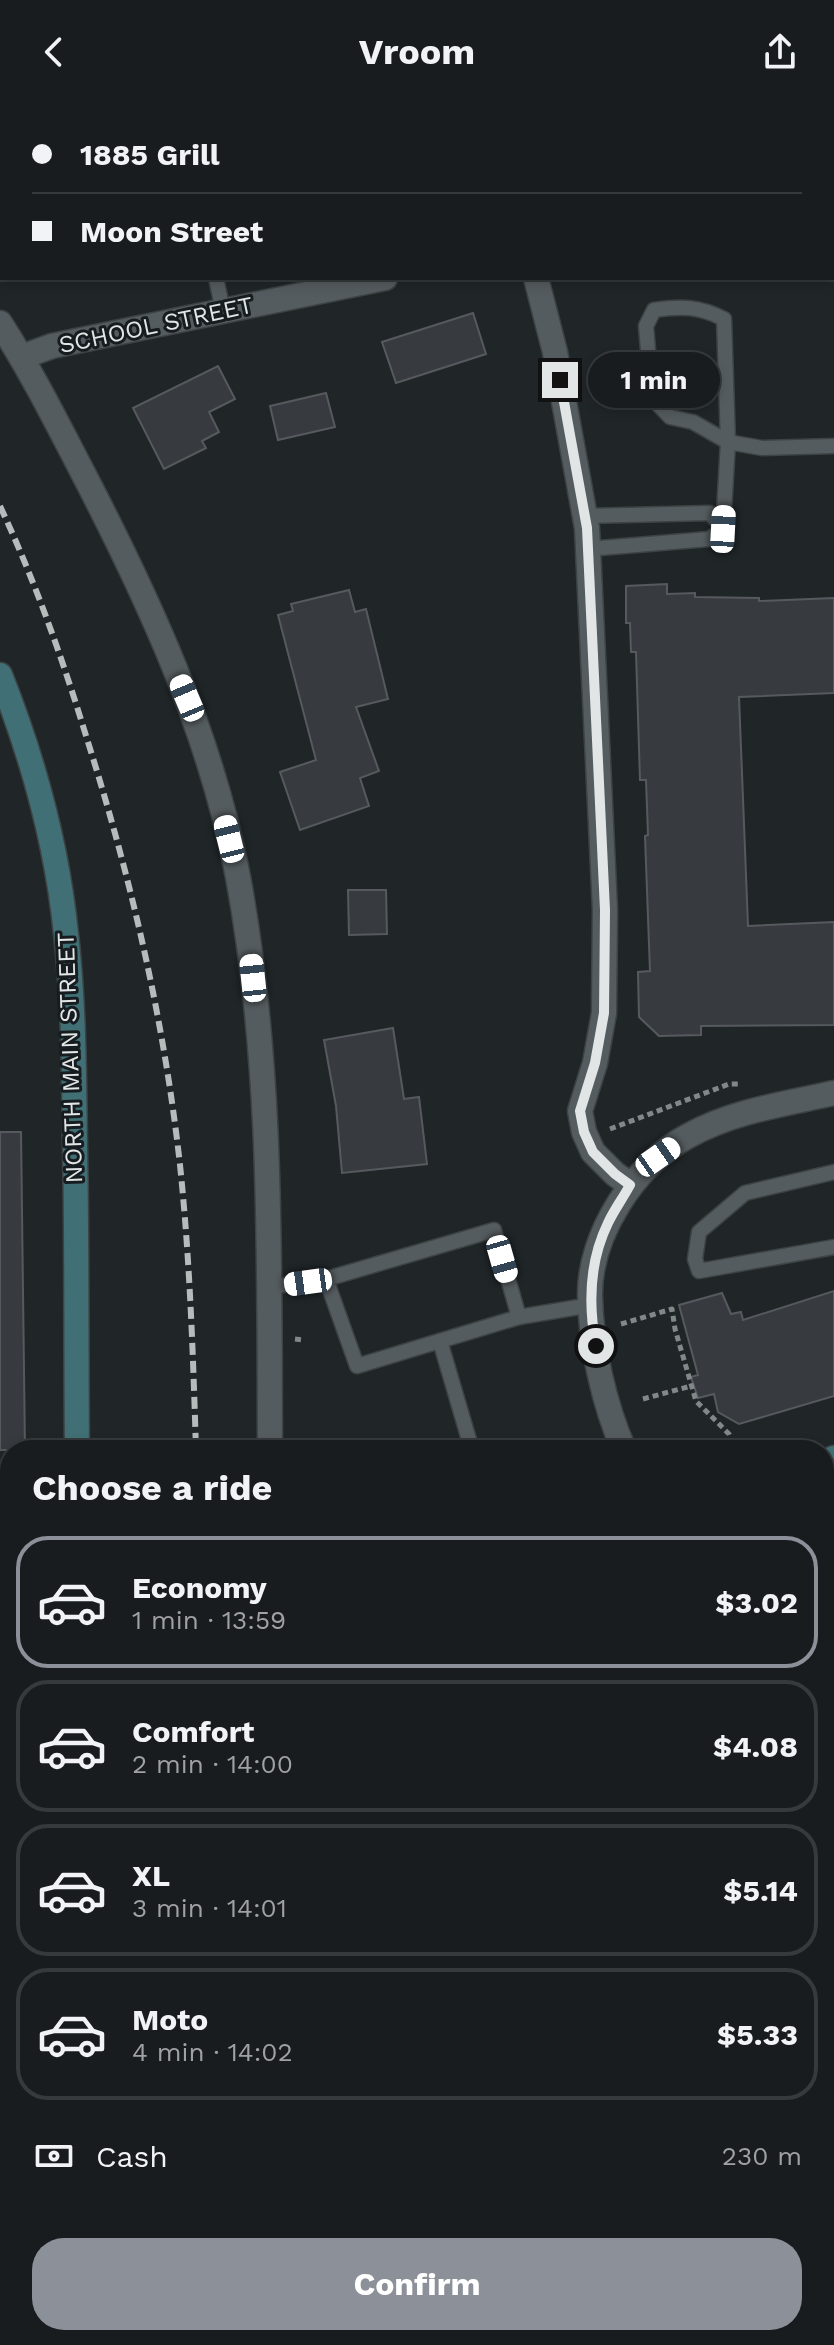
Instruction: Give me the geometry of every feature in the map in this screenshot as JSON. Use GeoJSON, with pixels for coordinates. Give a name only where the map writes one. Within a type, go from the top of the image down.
{"type":"FeatureCollection","features":[{"type":"Feature","properties":{"kind":"main road","name":"NORTH MAIN STREET"},"geometry":{"type":"LineString","coordinates":[[0,676],[23,736],[45,816],[59,885],[68,956],[73,1046],[77,1440]]}},
{"type":"Feature","properties":{"kind":"street","name":"SCHOOL STREET"},"geometry":{"type":"LineString","coordinates":[[22,357],[52,346],[375,280]]}},
{"type":"Feature","properties":{"kind":"street"},"geometry":{"type":"LineString","coordinates":[[537,280],[555,352],[585,516],[588,549],[605,910],[604,1013],[595,1063],[580,1111],[584,1132],[593,1152],[630,1185]]}},
{"type":"Feature","properties":{"kind":"street"},"geometry":{"type":"LineString","coordinates":[[0,323],[22,357],[103,512],[156,625],[187,698],[220,801],[237,876],[256,1004],[270,1287],[270,1440]]}},
{"type":"Feature","properties":{"kind":"street"},"geometry":{"type":"LineString","coordinates":[[620,1440],[608,1405],[597,1353],[590,1293],[595,1257],[607,1224],[630,1185],[658,1157],[686,1137],[717,1122],[754,1110],[834,1093]]}},
{"type":"Feature","properties":{"kind":"lane"},"geometry":{"type":"LineString","coordinates":[[216,280],[223,311]]}},
{"type":"Feature","properties":{"kind":"lane"},"geometry":{"type":"LineString","coordinates":[[723,529],[728,442],[724,319],[707,310],[677,306],[654,310],[646,326],[652,398],[670,417],[693,422],[728,442],[762,448],[834,446]]}},
{"type":"Feature","properties":{"kind":"lane"},"geometry":{"type":"LineString","coordinates":[[585,516],[710,513],[723,529]]}},
{"type":"Feature","properties":{"kind":"lane"},"geometry":{"type":"LineString","coordinates":[[588,549],[709,539],[723,529]]}},
{"type":"Feature","properties":{"kind":"lane"},"geometry":{"type":"LineString","coordinates":[[834,1172],[745,1193],[699,1232],[695,1259],[699,1271],[834,1247]]}},
{"type":"Feature","properties":{"kind":"lane"},"geometry":{"type":"LineString","coordinates":[[270,1287],[326,1279],[494,1230],[519,1317]]}},
{"type":"Feature","properties":{"kind":"lane"},"geometry":{"type":"LineString","coordinates":[[326,1279],[357,1366],[519,1317],[591,1305]]}},
{"type":"Feature","properties":{"kind":"lane"},"geometry":{"type":"LineString","coordinates":[[440,1341],[469,1440]]}},
{"type":"Feature","properties":{"kind":"path"},"geometry":{"type":"LineString","coordinates":[[610,1129],[729,1084],[740,1084]]}},
{"type":"Feature","properties":{"kind":"path"},"geometry":{"type":"LineString","coordinates":[[621,1324],[672,1309],[696,1401],[731,1440]]}},
{"type":"Feature","properties":{"kind":"path"},"geometry":{"type":"LineString","coordinates":[[295,1339],[304,1340]]}},
{"type":"Feature","properties":{"kind":"path"},"geometry":{"type":"LineString","coordinates":[[643,1399],[691,1386]]}},
{"type":"Feature","properties":{"kind":"building"},"geometry":{"type":"Polygon","coordinates":[[[473,313],[486,354],[396,383],[382,342],[473,313]]]}},
{"type":"Feature","properties":{"kind":"building"},"geometry":{"type":"Polygon","coordinates":[[[218,366],[235,399],[209,412],[219,432],[202,441],[206,448],[164,469],[133,408],[218,366]]]}},
{"type":"Feature","properties":{"kind":"building"},"geometry":{"type":"Polygon","coordinates":[[[326,393],[335,427],[278,440],[270,406],[326,393]]]}},
{"type":"Feature","properties":{"kind":"building"},"geometry":{"type":"Polygon","coordinates":[[[667,584],[667,594],[695,593],[695,597],[759,598],[759,601],[834,598],[834,693],[739,697],[748,926],[834,922],[834,1025],[701,1026],[701,1035],[659,1036],[639,1017],[638,972],[650,971],[645,836],[648,835],[646,780],[640,780],[636,652],[631,652],[630,623],[626,623],[626,586],[667,584]]]}},
{"type":"Feature","properties":{"kind":"building"},"geometry":{"type":"Polygon","coordinates":[[[349,590],[355,612],[366,609],[388,699],[356,707],[379,771],[360,778],[369,806],[300,830],[280,772],[316,760],[278,615],[293,611],[291,604],[349,590]]]}},
{"type":"Feature","properties":{"kind":"building"},"geometry":{"type":"Polygon","coordinates":[[[348,890],[386,890],[387,934],[349,935],[348,890]]]}},
{"type":"Feature","properties":{"kind":"building"},"geometry":{"type":"Polygon","coordinates":[[[393,1028],[404,1099],[419,1097],[427,1164],[342,1173],[336,1106],[324,1040],[393,1028]]]}},
{"type":"Feature","properties":{"kind":"building"},"geometry":{"type":"Polygon","coordinates":[[[0,1132],[21,1132],[25,1440],[0,1440],[0,1132]]]}},
{"type":"Feature","properties":{"kind":"building"},"geometry":{"type":"Polygon","coordinates":[[[834,1291],[834,1396],[739,1424],[718,1412],[714,1394],[698,1398],[691,1377],[698,1375],[679,1305],[722,1293],[731,1314],[741,1312],[743,1320],[834,1291]]]}},
{"type":"Feature","properties":{"kind":"railway"},"geometry":{"type":"LineString","coordinates":[[0,506],[37,592],[78,709],[118,844],[144,950],[165,1057],[180,1165],[191,1308],[196,1440]]}},
{"type":"Feature","properties":{"kind":"route"},"geometry":{"type":"LineString","coordinates":[[560,380],[587,528],[605,910],[604,1013],[595,1063],[580,1111],[584,1132],[593,1152],[630,1185],[607,1224],[595,1257],[590,1293],[596,1346]]}}]}
